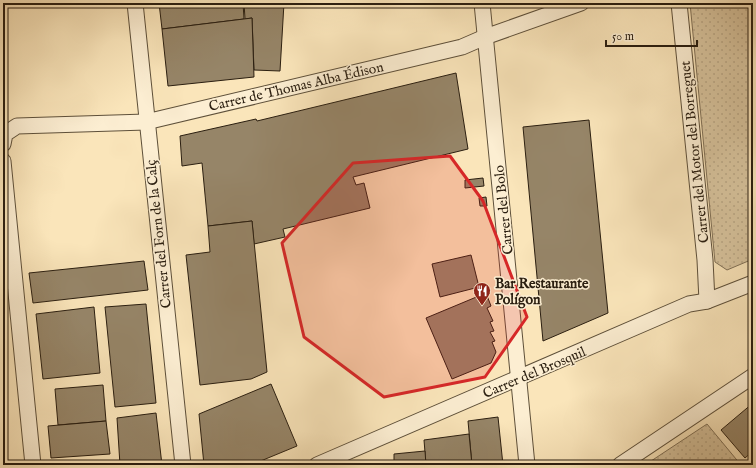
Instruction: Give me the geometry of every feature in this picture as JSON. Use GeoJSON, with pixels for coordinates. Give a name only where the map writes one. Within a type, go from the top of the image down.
{"type":"FeatureCollection","features":[{"type":"Feature","properties":{"kind":"street","name":"Carrer del Forn de la Calç"},"geometry":{"type":"LineString","coordinates":[[135,3],[146,122],[183,465]]}},
{"type":"Feature","properties":{"kind":"street","name":"Carrer del Bolo"},"geometry":{"type":"LineString","coordinates":[[482,3],[520,378],[527,465]]}},
{"type":"Feature","properties":{"kind":"street","name":"Carrer de Thomas Alba Édison"},"geometry":{"type":"LineString","coordinates":[[4,139],[17,126],[146,122],[462,47],[485,37],[581,3]]}},
{"type":"Feature","properties":{"kind":"street","name":"Carrer del Motor del Borreguet"},"geometry":{"type":"LineString","coordinates":[[679,3],[705,260],[707,301]]}},
{"type":"Feature","properties":{"kind":"street"},"geometry":{"type":"LineString","coordinates":[[3,162],[34,465]]}},
{"type":"Feature","properties":{"kind":"street","name":"Carrer del Brosquil"},"geometry":{"type":"LineString","coordinates":[[317,465],[689,304],[707,301],[753,283]]}},
{"type":"Feature","properties":{"kind":"street"},"geometry":{"type":"LineString","coordinates":[[620,465],[753,376]]}},
{"type":"Feature","properties":{"kind":"highlighted area"},"geometry":{"type":"Polygon","coordinates":[[[450,156],[483,201],[527,317],[485,377],[384,397],[304,337],[282,243],[353,163],[450,156]]]}},
{"type":"Feature","properties":{"kind":"shaded area"},"geometry":{"type":"Polygon","coordinates":[[[690,3],[753,3],[753,259],[727,270],[715,262],[690,3]]]}},
{"type":"Feature","properties":{"kind":"shaded area"},"geometry":{"type":"Polygon","coordinates":[[[707,424],[741,465],[645,465],[707,424]]]}},
{"type":"Feature","properties":{"kind":"building"},"geometry":{"type":"Polygon","coordinates":[[[159,3],[243,3],[244,19],[162,29],[159,3]]]}},
{"type":"Feature","properties":{"kind":"building"},"geometry":{"type":"Polygon","coordinates":[[[244,3],[284,3],[280,71],[254,70],[252,18],[245,19],[244,3]]]}},
{"type":"Feature","properties":{"kind":"building"},"geometry":{"type":"Polygon","coordinates":[[[252,18],[254,77],[168,86],[162,29],[252,18]]]}},
{"type":"Feature","properties":{"kind":"building"},"geometry":{"type":"Polygon","coordinates":[[[456,73],[468,149],[353,177],[356,185],[364,183],[370,208],[283,229],[285,237],[254,244],[252,221],[208,226],[202,163],[182,166],[180,136],[256,119],[257,121],[456,73]]]}},
{"type":"Feature","properties":{"kind":"building"},"geometry":{"type":"Polygon","coordinates":[[[589,120],[608,313],[543,341],[523,127],[589,120]]]}},
{"type":"Feature","properties":{"kind":"building"},"geometry":{"type":"Polygon","coordinates":[[[483,178],[484,186],[465,188],[465,180],[483,178]]]}},
{"type":"Feature","properties":{"kind":"building"},"geometry":{"type":"Polygon","coordinates":[[[486,197],[487,206],[480,206],[479,198],[486,197]]]}},
{"type":"Feature","properties":{"kind":"building"},"geometry":{"type":"Polygon","coordinates":[[[252,221],[267,372],[251,379],[200,385],[186,255],[210,252],[208,226],[252,221]]]}},
{"type":"Feature","properties":{"kind":"building"},"geometry":{"type":"Polygon","coordinates":[[[471,255],[479,287],[440,297],[432,264],[471,255]]]}},
{"type":"Feature","properties":{"kind":"building"},"geometry":{"type":"Polygon","coordinates":[[[144,261],[148,290],[33,303],[29,273],[144,261]]]}},
{"type":"Feature","properties":{"kind":"building"},"geometry":{"type":"Polygon","coordinates":[[[486,293],[491,306],[487,308],[493,321],[490,322],[494,331],[490,332],[495,341],[492,342],[496,352],[491,363],[452,379],[426,318],[486,293]]]}},
{"type":"Feature","properties":{"kind":"building"},"geometry":{"type":"Polygon","coordinates":[[[146,304],[156,403],[115,407],[105,307],[146,304]]]}},
{"type":"Feature","properties":{"kind":"building"},"geometry":{"type":"Polygon","coordinates":[[[94,307],[100,373],[43,379],[36,314],[94,307]]]}},
{"type":"Feature","properties":{"kind":"building"},"geometry":{"type":"Polygon","coordinates":[[[271,384],[297,446],[251,465],[204,465],[199,414],[271,384]]]}},
{"type":"Feature","properties":{"kind":"building"},"geometry":{"type":"Polygon","coordinates":[[[103,385],[106,421],[58,425],[55,389],[103,385]]]}},
{"type":"Feature","properties":{"kind":"building"},"geometry":{"type":"Polygon","coordinates":[[[753,403],[753,451],[745,458],[721,430],[753,403]]]}},
{"type":"Feature","properties":{"kind":"building"},"geometry":{"type":"Polygon","coordinates":[[[156,413],[162,465],[120,465],[117,418],[156,413]]]}},
{"type":"Feature","properties":{"kind":"building"},"geometry":{"type":"Polygon","coordinates":[[[498,417],[503,465],[472,465],[468,421],[498,417]]]}},
{"type":"Feature","properties":{"kind":"building"},"geometry":{"type":"Polygon","coordinates":[[[106,421],[110,454],[51,458],[48,426],[106,421]]]}},
{"type":"Feature","properties":{"kind":"building"},"geometry":{"type":"Polygon","coordinates":[[[469,434],[472,465],[426,465],[424,440],[469,434]]]}},
{"type":"Feature","properties":{"kind":"building"},"geometry":{"type":"Polygon","coordinates":[[[425,451],[426,465],[394,465],[394,454],[425,451]]]}},
{"type":"Feature","properties":{"kind":"place","name":"Bar Restaurante Polígon"},"geometry":{"type":"Point","coordinates":[482,306]}}]}
